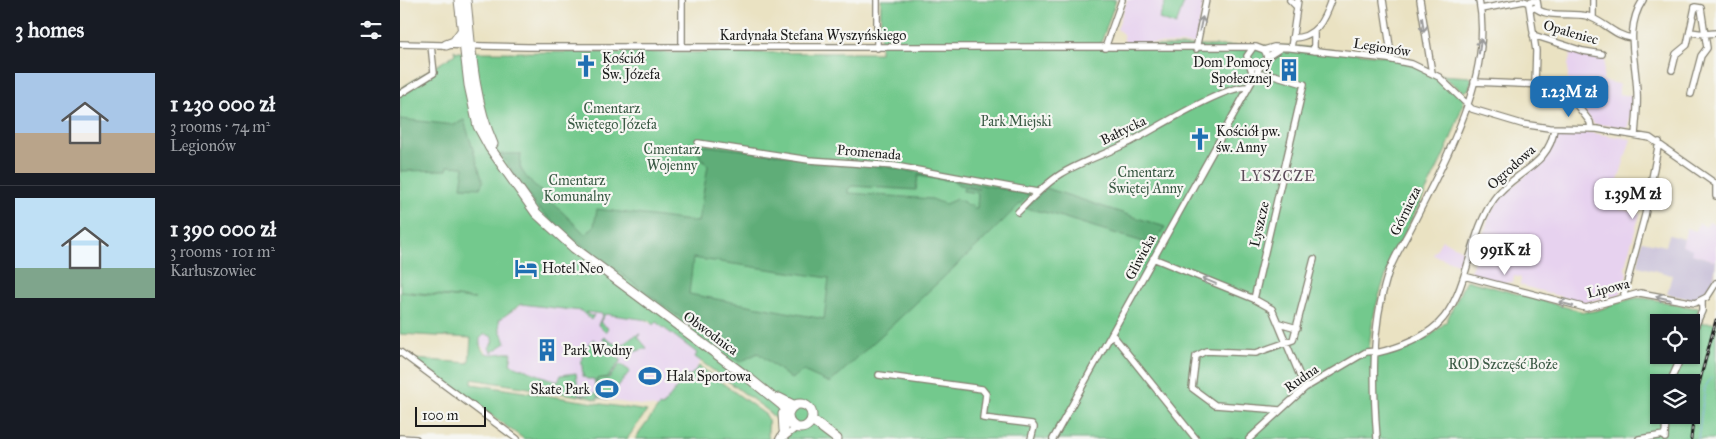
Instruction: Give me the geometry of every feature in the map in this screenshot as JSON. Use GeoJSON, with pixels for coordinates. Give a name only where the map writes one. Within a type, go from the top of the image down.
{"type":"FeatureCollection","features":[{"type":"Feature","properties":{"kind":"highway","name":"Obwodnica"},"geometry":{"type":"LineString","coordinates":[[459,0],[462,31],[467,46]]}},
{"type":"Feature","properties":{"kind":"highway","name":"Obwodnica"},"geometry":{"type":"LineString","coordinates":[[466,0],[471,98],[478,126],[521,194],[550,227],[774,399],[791,409]]}},
{"type":"Feature","properties":{"kind":"highway"},"geometry":{"type":"LineString","coordinates":[[446,46],[454,42],[462,31]]}},
{"type":"Feature","properties":{"kind":"highway","name":"Obwodnica"},"geometry":{"type":"LineString","coordinates":[[616,278],[791,409]]}},
{"type":"Feature","properties":{"kind":"highway"},"geometry":{"type":"LineString","coordinates":[[774,399],[782,410],[786,432]]}},
{"type":"Feature","properties":{"kind":"highway"},"geometry":{"type":"LineString","coordinates":[[786,432],[791,409],[800,403],[808,406],[812,412],[810,423]]}},
{"type":"Feature","properties":{"kind":"highway"},"geometry":{"type":"LineString","coordinates":[[786,432],[810,423]]}},
{"type":"Feature","properties":{"kind":"highway"},"geometry":{"type":"LineString","coordinates":[[810,423],[832,439]]}},
{"type":"Feature","properties":{"kind":"highway"},"geometry":{"type":"LineString","coordinates":[[810,423],[837,439]]}},
{"type":"Feature","properties":{"kind":"street"},"geometry":{"type":"LineString","coordinates":[[682,0],[682,47]]}},
{"type":"Feature","properties":{"kind":"street"},"geometry":{"type":"LineString","coordinates":[[877,48],[878,0]]}},
{"type":"Feature","properties":{"kind":"street"},"geometry":{"type":"LineString","coordinates":[[1105,48],[1122,0]]}},
{"type":"Feature","properties":{"kind":"street"},"geometry":{"type":"LineString","coordinates":[[1196,49],[1206,0]]}},
{"type":"Feature","properties":{"kind":"street"},"geometry":{"type":"LineString","coordinates":[[1290,0],[1297,3],[1291,48]]}},
{"type":"Feature","properties":{"kind":"street"},"geometry":{"type":"LineString","coordinates":[[1292,38],[1301,38],[1314,31],[1324,19],[1331,0]]}},
{"type":"Feature","properties":{"kind":"street"},"geometry":{"type":"LineString","coordinates":[[1383,0],[1392,60]]}},
{"type":"Feature","properties":{"kind":"street"},"geometry":{"type":"LineString","coordinates":[[1420,0],[1432,73]]}},
{"type":"Feature","properties":{"kind":"street","name":"Górnicza"},"geometry":{"type":"LineString","coordinates":[[1377,439],[1375,415],[1376,334],[1387,276],[1451,145],[1467,104],[1474,82],[1483,25],[1479,0]]}},
{"type":"Feature","properties":{"kind":"street"},"geometry":{"type":"LineString","coordinates":[[1535,84],[1536,51],[1533,35],[1532,7],[1533,0],[1538,0]]}},
{"type":"Feature","properties":{"kind":"street"},"geometry":{"type":"LineString","coordinates":[[1593,0],[1593,18]]}},
{"type":"Feature","properties":{"kind":"street"},"geometry":{"type":"LineString","coordinates":[[1635,135],[1637,91],[1632,38],[1634,18],[1643,0]]}},
{"type":"Feature","properties":{"kind":"street"},"geometry":{"type":"LineString","coordinates":[[1481,9],[1517,1],[1544,12],[1593,18],[1620,36],[1632,38]]}},
{"type":"Feature","properties":{"kind":"street"},"geometry":{"type":"LineString","coordinates":[[1672,70],[1676,54],[1687,45],[1695,7],[1700,8],[1707,48],[1697,55],[1691,94]]}},
{"type":"Feature","properties":{"kind":"street"},"geometry":{"type":"LineString","coordinates":[[1314,31],[1314,51]]}},
{"type":"Feature","properties":{"kind":"street"},"geometry":{"type":"LineString","coordinates":[[1690,32],[1705,34],[1716,32]]}},
{"type":"Feature","properties":{"kind":"street","name":"Opaleniec"},"geometry":{"type":"LineString","coordinates":[[1533,35],[1583,51],[1602,54]]}},
{"type":"Feature","properties":{"kind":"street","name":"Kardynała Stefana Wyszyńskiego"},"geometry":{"type":"LineString","coordinates":[[400,44],[446,46],[1252,49]]}},
{"type":"Feature","properties":{"kind":"street"},"geometry":{"type":"LineString","coordinates":[[400,94],[434,73],[431,45]]}},
{"type":"Feature","properties":{"kind":"street"},"geometry":{"type":"LineString","coordinates":[[1256,47],[1264,50],[1267,57],[1265,64],[1260,67],[1251,66],[1247,56],[1252,49],[1256,47]]}},
{"type":"Feature","properties":{"kind":"street"},"geometry":{"type":"LineString","coordinates":[[1267,57],[1282,48]]}},
{"type":"Feature","properties":{"kind":"street","name":"Legionów"},"geometry":{"type":"LineString","coordinates":[[1264,50],[1291,48],[1392,60],[1421,67],[1447,84],[1472,109],[1514,122],[1554,129],[1591,128],[1635,135],[1659,142],[1716,184]]}},
{"type":"Feature","properties":{"kind":"street","name":"Kardynała Stefana Wyszyńskiego"},"geometry":{"type":"LineString","coordinates":[[1226,49],[1247,56]]}},
{"type":"Feature","properties":{"kind":"street"},"geometry":{"type":"LineString","coordinates":[[1421,67],[1426,63],[1428,56]]}},
{"type":"Feature","properties":{"kind":"street","name":"Gliwicka"},"geometry":{"type":"LineString","coordinates":[[1248,87],[1252,72],[1251,66]]}},
{"type":"Feature","properties":{"kind":"street","name":"Gliwicka"},"geometry":{"type":"LineString","coordinates":[[1053,439],[1260,67]]}},
{"type":"Feature","properties":{"kind":"street","name":"Lyszcze"},"geometry":{"type":"LineString","coordinates":[[1254,299],[1304,84],[1274,75],[1257,74]]}},
{"type":"Feature","properties":{"kind":"street"},"geometry":{"type":"LineString","coordinates":[[1474,82],[1546,85],[1568,95],[1590,122],[1591,128]]}},
{"type":"Feature","properties":{"kind":"street","name":"Bałtycka"},"geometry":{"type":"LineString","coordinates":[[1018,212],[1037,192],[1073,168],[1126,144],[1198,106],[1240,87],[1248,87]]}},
{"type":"Feature","properties":{"kind":"street","name":"Ogrodowa"},"geometry":{"type":"LineString","coordinates":[[1376,352],[1394,349],[1421,336],[1438,323],[1454,300],[1464,276],[1475,236],[1494,198],[1550,149],[1554,129]]}},
{"type":"Feature","properties":{"kind":"street"},"geometry":{"type":"LineString","coordinates":[[1625,297],[1624,294],[1645,215],[1659,142]]}},
{"type":"Feature","properties":{"kind":"street","name":"Promenada"},"geometry":{"type":"LineString","coordinates":[[698,143],[809,160],[894,166],[1037,192]]}},
{"type":"Feature","properties":{"kind":"street"},"geometry":{"type":"LineString","coordinates":[[1716,184],[1716,196]]}},
{"type":"Feature","properties":{"kind":"street"},"geometry":{"type":"LineString","coordinates":[[1154,258],[1254,299],[1272,309],[1305,388]]}},
{"type":"Feature","properties":{"kind":"street"},"geometry":{"type":"LineString","coordinates":[[1280,410],[1215,405],[1194,391],[1191,384],[1194,360],[1200,352],[1215,350],[1256,353],[1293,340],[1314,259]]}},
{"type":"Feature","properties":{"kind":"street","name":"Lipowa"},"geometry":{"type":"LineString","coordinates":[[1464,276],[1581,308],[1592,308],[1625,297],[1643,294],[1684,303],[1702,301]]}},
{"type":"Feature","properties":{"kind":"street"},"geometry":{"type":"LineString","coordinates":[[1700,316],[1702,301],[1716,283]]}},
{"type":"Feature","properties":{"kind":"street"},"geometry":{"type":"LineString","coordinates":[[1279,323],[1297,328]]}},
{"type":"Feature","properties":{"kind":"street"},"geometry":{"type":"LineString","coordinates":[[1112,334],[1196,439]]}},
{"type":"Feature","properties":{"kind":"street"},"geometry":{"type":"LineString","coordinates":[[400,352],[517,439]]}},
{"type":"Feature","properties":{"kind":"street","name":"Rudna"},"geometry":{"type":"LineString","coordinates":[[1249,439],[1305,388],[1366,352],[1376,352]]}},
{"type":"Feature","properties":{"kind":"street"},"geometry":{"type":"LineString","coordinates":[[879,375],[982,389],[986,394],[983,418],[1032,424],[1034,427],[1031,439]]}},
{"type":"Feature","properties":{"kind":"street"},"geometry":{"type":"LineString","coordinates":[[1638,439],[1664,437],[1665,424]]}},
{"type":"Feature","properties":{"kind":"street"},"geometry":{"type":"LineString","coordinates":[[400,438],[416,439]]}},
{"type":"Feature","properties":{"kind":"shaded area"},"geometry":{"type":"Polygon","coordinates":[[[1127,0],[1204,0],[1195,44],[1125,43],[1123,34],[1117,29],[1127,0]]]}},
{"type":"Feature","properties":{"kind":"shaded area"},"geometry":{"type":"Polygon","coordinates":[[[1572,49],[1605,57],[1603,81],[1619,84],[1619,94],[1632,96],[1628,128],[1594,124],[1581,108],[1581,100],[1574,89],[1574,81],[1568,80],[1568,65],[1572,49]]]}},
{"type":"Feature","properties":{"kind":"shaded area"},"geometry":{"type":"Polygon","coordinates":[[[1586,132],[1631,139],[1610,206],[1640,214],[1627,258],[1625,269],[1627,274],[1620,295],[1583,303],[1520,285],[1521,278],[1514,276],[1513,282],[1504,283],[1473,274],[1471,270],[1490,215],[1500,199],[1548,155],[1557,134],[1586,132]]]}},
{"type":"Feature","properties":{"kind":"shaded area"},"geometry":{"type":"Polygon","coordinates":[[[1709,222],[1716,224],[1716,261],[1692,254],[1682,246],[1687,228],[1696,231],[1699,223],[1706,227],[1709,222]]]}},
{"type":"Feature","properties":{"kind":"shaded area"},"geometry":{"type":"Polygon","coordinates":[[[1669,235],[1684,239],[1682,246],[1693,250],[1692,254],[1716,261],[1714,279],[1709,287],[1695,300],[1667,294],[1672,275],[1638,266],[1642,241],[1666,246],[1669,235]]]}},
{"type":"Feature","properties":{"kind":"shaded area"},"geometry":{"type":"Polygon","coordinates":[[[1442,240],[1466,252],[1461,265],[1433,255],[1442,240]]]}},
{"type":"Feature","properties":{"kind":"shaded area"},"geometry":{"type":"Polygon","coordinates":[[[525,286],[637,316],[653,325],[656,322],[698,353],[695,357],[701,361],[691,376],[685,377],[662,408],[579,396],[576,373],[558,382],[510,364],[512,353],[505,352],[497,356],[488,354],[480,344],[480,338],[485,334],[492,337],[493,341],[489,348],[506,343],[500,330],[499,320],[521,305],[525,286]]]}},
{"type":"Feature","properties":{"kind":"green space"},"geometry":{"type":"Polygon","coordinates":[[[881,0],[1116,0],[1100,46],[1291,46],[1384,56],[1412,61],[1438,75],[1465,97],[1453,133],[1441,160],[1389,267],[1379,295],[1372,324],[1369,354],[1392,354],[1430,336],[1446,322],[1466,280],[1584,312],[1598,310],[1637,298],[1699,308],[1697,314],[1650,314],[1650,364],[1700,364],[1700,323],[1716,323],[1716,439],[775,439],[793,422],[791,416],[793,410],[673,323],[776,405],[781,413],[782,426],[767,410],[695,357],[697,353],[656,322],[653,325],[648,320],[605,314],[600,322],[608,328],[605,332],[598,325],[603,314],[586,312],[591,316],[594,315],[591,320],[581,311],[521,304],[499,320],[500,330],[506,343],[492,352],[489,348],[493,341],[491,336],[485,334],[480,338],[482,351],[491,354],[512,353],[510,364],[558,382],[561,375],[576,373],[579,396],[472,379],[472,384],[647,411],[627,439],[524,439],[413,359],[469,363],[471,338],[400,334],[400,292],[475,299],[400,291],[400,89],[455,54],[454,50],[457,52],[880,53],[881,0]]]}},
{"type":"Feature","properties":{"kind":"green space"},"geometry":{"type":"Polygon","coordinates":[[[1166,0],[1185,0],[1176,25],[1159,19],[1166,0]]]}},
{"type":"Feature","properties":{"kind":"green space"},"geometry":{"type":"Polygon","coordinates":[[[1441,75],[1470,77],[1472,79],[1469,89],[1464,92],[1441,75]]]}},
{"type":"Feature","properties":{"kind":"green space"},"geometry":{"type":"Polygon","coordinates":[[[400,119],[454,125],[464,120],[483,182],[480,188],[461,187],[464,167],[448,166],[447,170],[400,171],[400,119]]]}},
{"type":"Feature","properties":{"kind":"green space"},"geometry":{"type":"Polygon","coordinates":[[[700,145],[888,167],[1030,194],[990,234],[830,383],[803,371],[791,379],[758,353],[740,362],[563,231],[535,205],[501,154],[521,154],[520,167],[526,177],[586,235],[594,226],[597,209],[698,222],[708,166],[698,153],[700,145]],[[918,176],[916,190],[852,186],[848,189],[848,193],[932,199],[945,204],[957,199],[964,202],[967,206],[972,205],[973,208],[977,208],[978,193],[963,191],[964,187],[979,189],[959,185],[954,181],[918,176]],[[693,258],[689,294],[824,319],[829,278],[693,258]]]}},
{"type":"Feature","properties":{"kind":"green space"},"geometry":{"type":"Polygon","coordinates":[[[1046,188],[1165,227],[1153,245],[1052,214],[1025,208],[1046,188]]]}},
{"type":"Feature","properties":{"kind":"green space"},"geometry":{"type":"Polygon","coordinates":[[[640,334],[638,337],[647,348],[624,355],[602,339],[604,337],[620,345],[640,334]]]}},
{"type":"Feature","properties":{"kind":"green space"},"geometry":{"type":"Polygon","coordinates":[[[593,339],[621,360],[608,377],[596,379],[598,400],[580,395],[596,393],[594,379],[587,379],[583,376],[582,364],[582,356],[593,339]]]}},
{"type":"Feature","properties":{"kind":"green space","name":"Skate Park"},"geometry":{"type":"Polygon","coordinates":[[[620,364],[630,371],[608,399],[599,398],[597,379],[609,378],[620,364]]]}},
{"type":"Feature","properties":{"kind":"green space"},"geometry":{"type":"Polygon","coordinates":[[[699,366],[766,415],[769,439],[635,439],[659,406],[662,407],[685,377],[691,375],[699,366]]]}},
{"type":"Feature","properties":{"kind":"waterway"},"geometry":{"type":"LineString","coordinates":[[1698,439],[1705,387],[1711,378]]}},
{"type":"Feature","properties":{"kind":"railway"},"geometry":{"type":"LineString","coordinates":[[1691,439],[1696,395],[1716,320]]}},
{"type":"Feature","properties":{"kind":"place","name":"Kościół Św. Józefa"},"geometry":{"type":"Point","coordinates":[586,66]}},
{"type":"Feature","properties":{"kind":"place","name":"Dom Pomocy Społecznej"},"geometry":{"type":"Point","coordinates":[1289,70]}},
{"type":"Feature","properties":{"kind":"place","name":"Kościół pw. św. Anny"},"geometry":{"type":"Point","coordinates":[1200,139]}},
{"type":"Feature","properties":{"kind":"place","name":"Hotel Neo"},"geometry":{"type":"Point","coordinates":[526,268]}},
{"type":"Feature","properties":{"kind":"place","name":"Park Wodny"},"geometry":{"type":"Point","coordinates":[547,350]}},
{"type":"Feature","properties":{"kind":"place","name":"Hala Sportowa"},"geometry":{"type":"Point","coordinates":[650,376]}},
{"type":"Feature","properties":{"kind":"place","name":"Skate Park"},"geometry":{"type":"Point","coordinates":[607,389]}},
{"type":"Feature","properties":{"kind":"district","name":"LYSZCZE"},"geometry":{"type":"Point","coordinates":[1278,176]}},
{"type":"Feature","properties":{"kind":"park label","name":"Cmentarz Świętego Józefa"},"geometry":{"type":"Point","coordinates":[612,116]}},
{"type":"Feature","properties":{"kind":"park label","name":"Park Miejski"},"geometry":{"type":"Point","coordinates":[1016,121]}},
{"type":"Feature","properties":{"kind":"park label","name":"Cmentarz Wojenny"},"geometry":{"type":"Point","coordinates":[672,158]}},
{"type":"Feature","properties":{"kind":"park label","name":"Cmentarz Świętej Anny"},"geometry":{"type":"Point","coordinates":[1146,180]}},
{"type":"Feature","properties":{"kind":"park label","name":"Cmentarz Komunalny"},"geometry":{"type":"Point","coordinates":[577,188]}},
{"type":"Feature","properties":{"kind":"park label","name":"ROD Szczęść Boże"},"geometry":{"type":"Point","coordinates":[1503,364]}}]}
